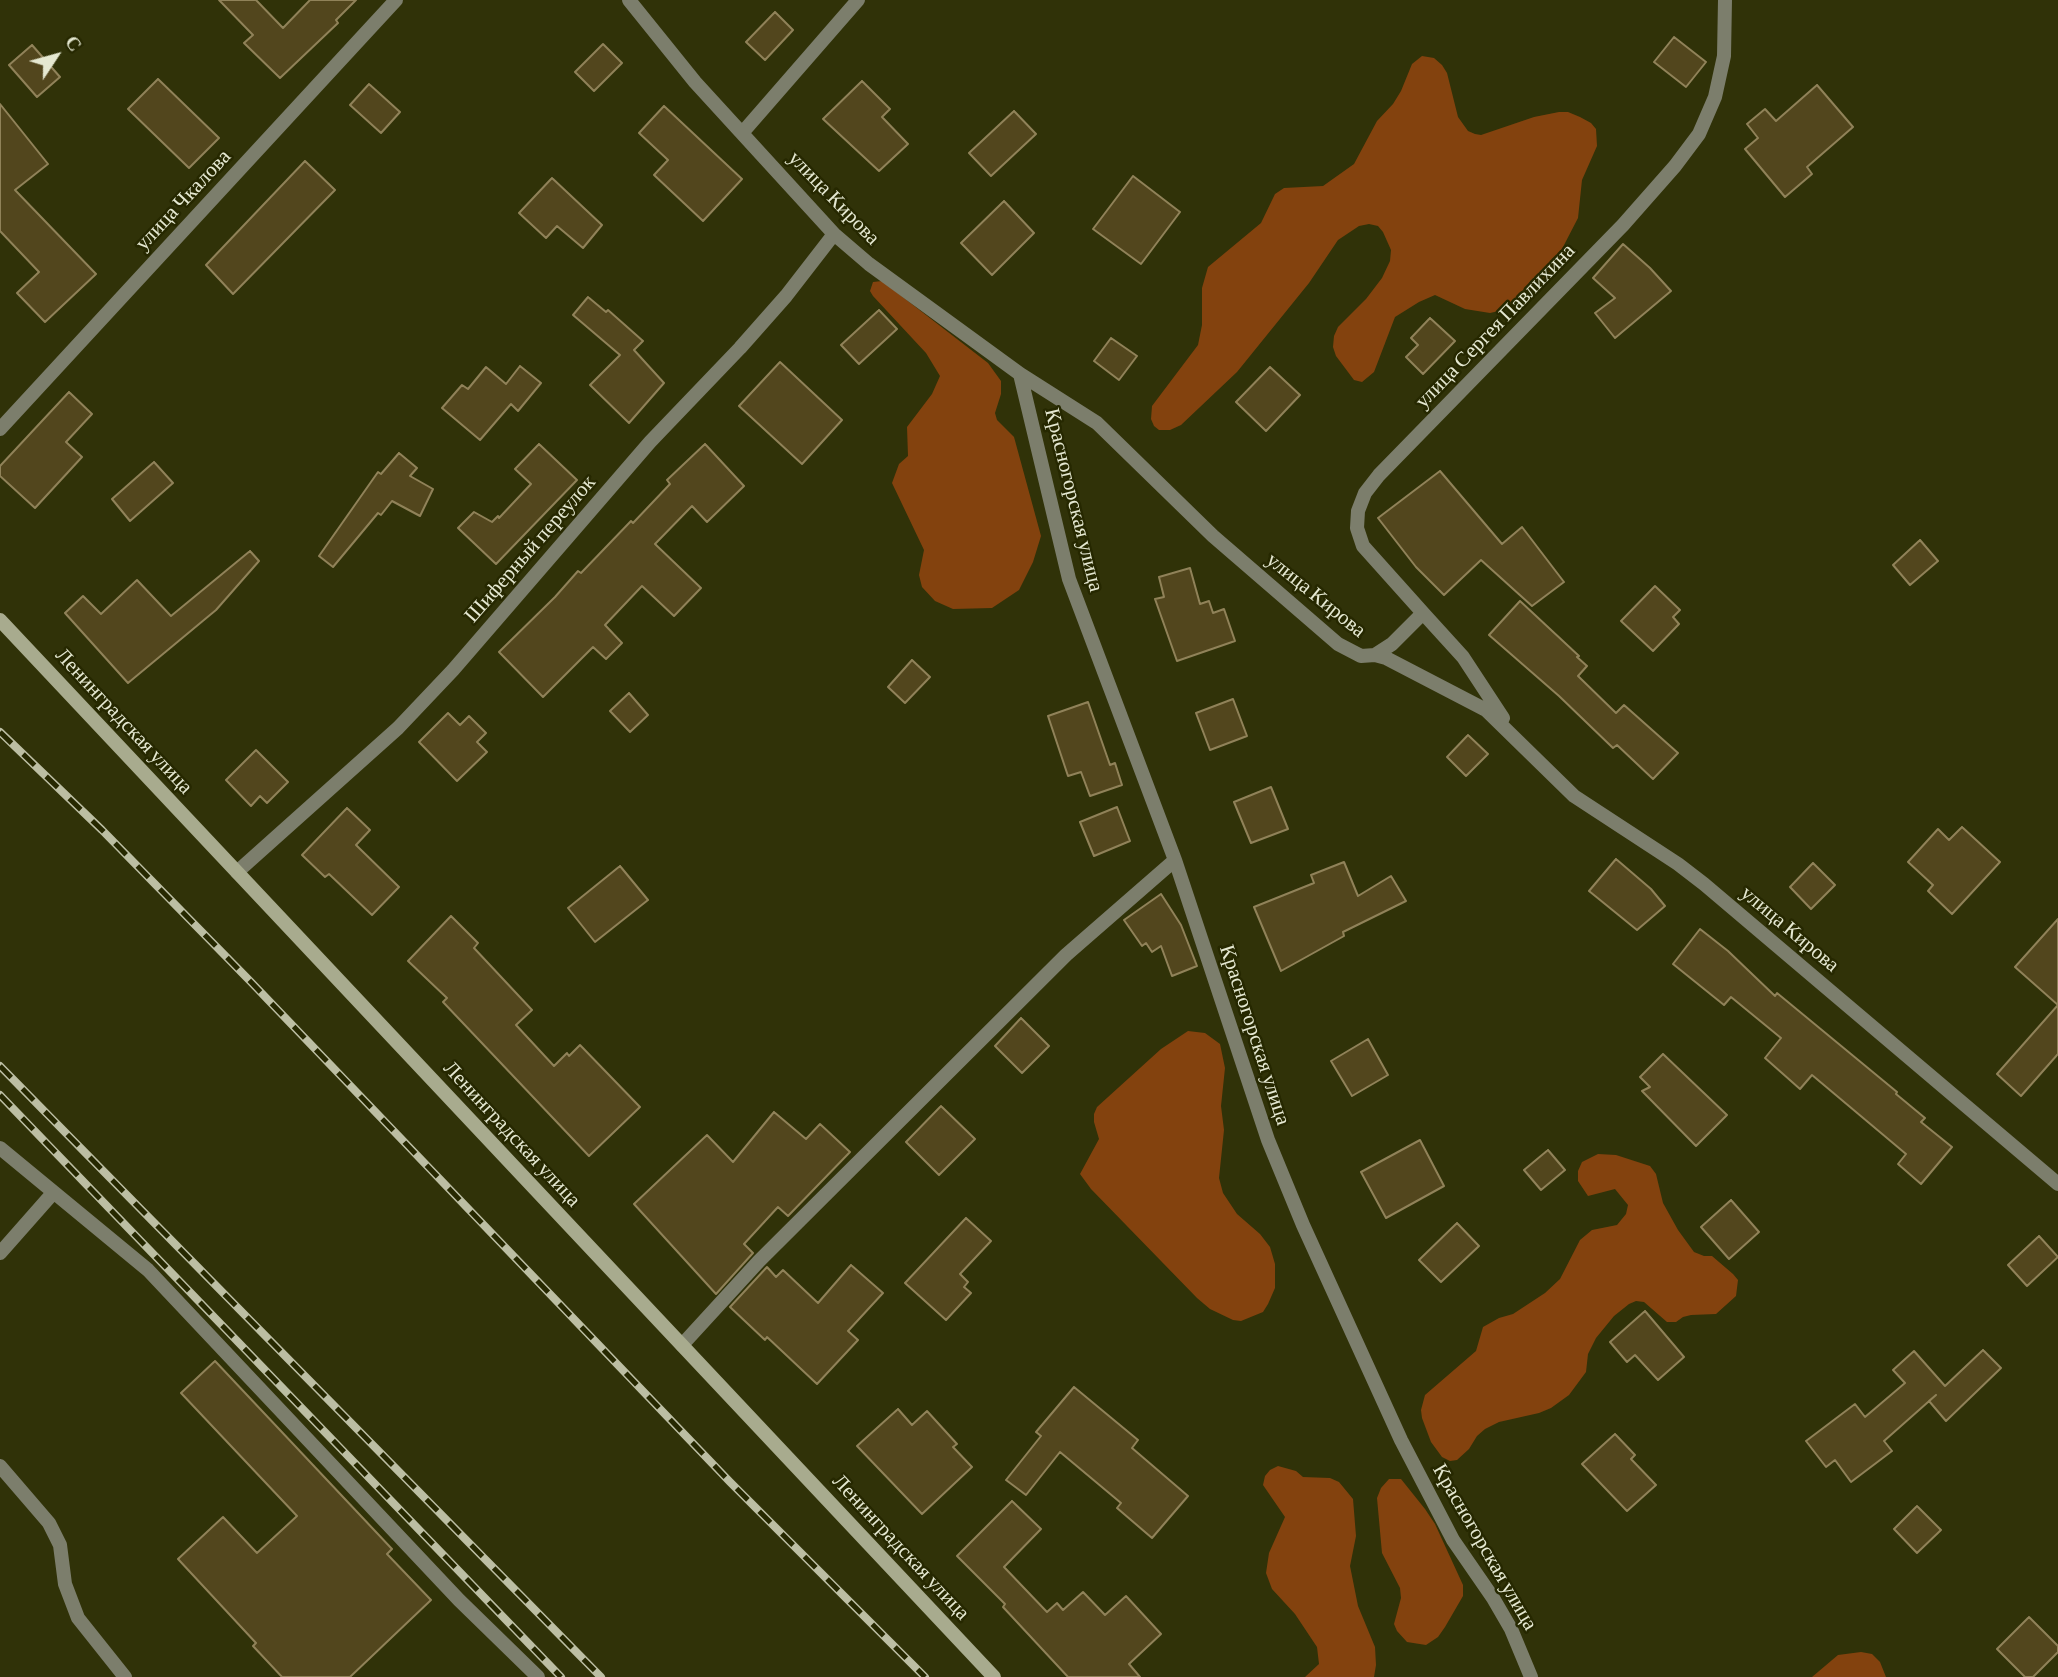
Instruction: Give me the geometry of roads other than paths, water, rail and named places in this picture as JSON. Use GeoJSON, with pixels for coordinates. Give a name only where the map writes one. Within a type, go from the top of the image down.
{"type":"FeatureCollection","features":[{"type":"Feature","properties":{"kind":"main road","name":"Ленинградская улица"},"geometry":{"type":"LineString","coordinates":[[0,620],[994,1677]]}},
{"type":"Feature","properties":{"kind":"street","name":"улица Чкалова"},"geometry":{"type":"LineString","coordinates":[[0,429],[396,0]]}},
{"type":"Feature","properties":{"kind":"street","name":"улица Кирова"},"geometry":{"type":"LineString","coordinates":[[629,0],[695,82],[834,234],[869,264],[1020,374],[1097,423],[1213,536],[1328,636],[1354,654],[1376,654],[1472,701],[1493,715],[1573,796],[1678,864],[1704,884],[2058,1184]]}},
{"type":"Feature","properties":{"kind":"street"},"geometry":{"type":"LineString","coordinates":[[743,132],[858,0]]}},
{"type":"Feature","properties":{"kind":"street","name":"улица Сергея Павлихина"},"geometry":{"type":"LineString","coordinates":[[1514,734],[1463,657],[1363,546],[1357,528],[1358,511],[1365,493],[1379,475],[1623,225],[1699,134],[1715,97],[1724,56],[1725,0]]}},
{"type":"Feature","properties":{"kind":"street","name":"Шиферный переулок"},"geometry":{"type":"LineString","coordinates":[[236,872],[398,727],[445,679],[650,442],[786,296],[834,234]]}},
{"type":"Feature","properties":{"kind":"street","name":"Красногорская улица"},"geometry":{"type":"LineString","coordinates":[[1020,374],[1069,579],[1175,860],[1268,1140],[1303,1225],[1401,1440],[1452,1540],[1493,1598],[1511,1629],[1531,1677]]}},
{"type":"Feature","properties":{"kind":"street"},"geometry":{"type":"LineString","coordinates":[[1376,654],[1392,644],[1423,613]]}},
{"type":"Feature","properties":{"kind":"street"},"geometry":{"type":"LineString","coordinates":[[682,1345],[759,1261],[1066,955],[1175,860]]}},
{"type":"Feature","properties":{"kind":"street"},"geometry":{"type":"LineString","coordinates":[[0,1148],[148,1270],[459,1600],[538,1677]]}},
{"type":"Feature","properties":{"kind":"street"},"geometry":{"type":"LineString","coordinates":[[0,1253],[53,1193]]}},
{"type":"Feature","properties":{"kind":"street"},"geometry":{"type":"LineString","coordinates":[[0,1466],[49,1523],[60,1545],[65,1584],[78,1618],[125,1677]]}},
{"type":"Feature","properties":{"kind":"railway"},"geometry":{"type":"LineString","coordinates":[[0,732],[102,830],[250,981],[730,1482],[925,1677]]}},
{"type":"Feature","properties":{"kind":"railway"},"geometry":{"type":"LineString","coordinates":[[0,1066],[601,1677]]}},
{"type":"Feature","properties":{"kind":"railway"},"geometry":{"type":"LineString","coordinates":[[0,1095],[561,1677]]}}]}
